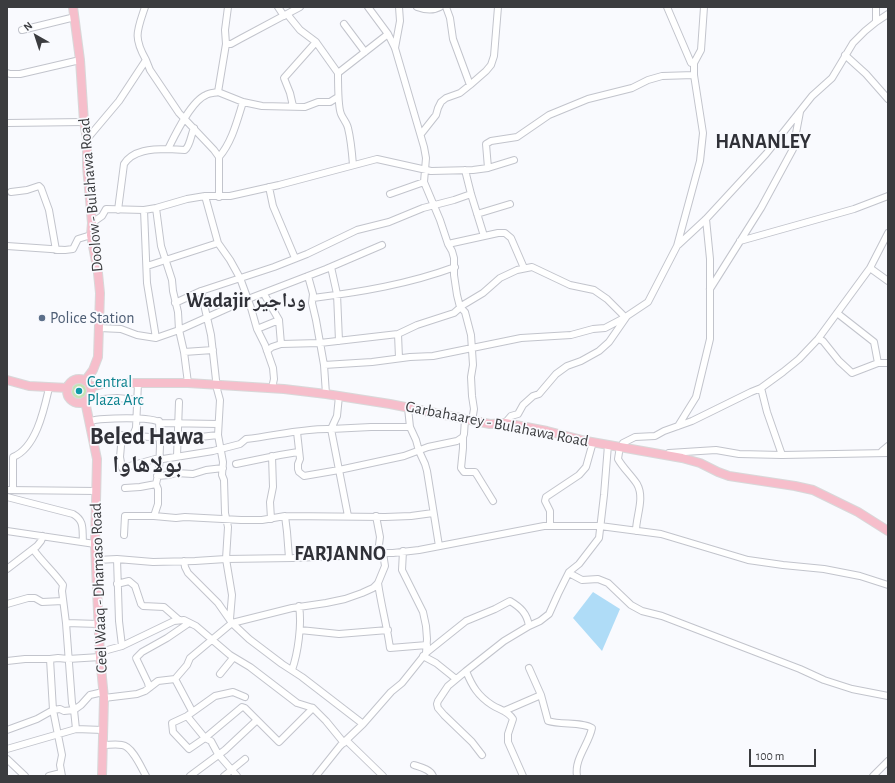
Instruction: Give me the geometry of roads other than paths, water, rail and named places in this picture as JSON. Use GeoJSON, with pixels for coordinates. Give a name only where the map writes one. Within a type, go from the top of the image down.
{"type":"FeatureCollection","features":[{"type":"Feature","properties":{"kind":"main road","name":"Doolow - Bulahawa Road"},"geometry":{"type":"LineString","coordinates":[[73,7],[80,60],[84,122],[87,139],[87,166],[92,223],[91,235],[100,292],[97,361],[88,384]]}},
{"type":"Feature","properties":{"kind":"main road"},"geometry":{"type":"LineString","coordinates":[[82,379],[88,384],[90,395],[85,401],[78,402],[72,400],[68,394],[70,383],[74,380],[82,379]]}},
{"type":"Feature","properties":{"kind":"main road"},"geometry":{"type":"LineString","coordinates":[[7,380],[29,386],[68,388]]}},
{"type":"Feature","properties":{"kind":"main road","name":"Garbahaarey - Bulahawa Road"},"geometry":{"type":"LineString","coordinates":[[88,384],[188,383],[217,386],[272,388],[326,394],[430,411],[490,424],[505,423],[700,463],[729,476],[813,490],[858,512],[888,531]]}},
{"type":"Feature","properties":{"kind":"main road","name":"Ceel Waaq - Dhamaso Road"},"geometry":{"type":"LineString","coordinates":[[85,401],[97,459],[96,544],[103,695],[102,776]]}},
{"type":"Feature","properties":{"kind":"street"},"geometry":{"type":"LineString","coordinates":[[145,7],[137,30],[137,41],[140,50],[154,76],[179,113],[219,157],[219,197]]}},
{"type":"Feature","properties":{"kind":"street"},"geometry":{"type":"LineString","coordinates":[[218,92],[226,44],[225,30],[228,7]]}},
{"type":"Feature","properties":{"kind":"street"},"geometry":{"type":"LineString","coordinates":[[278,7],[300,30],[316,42],[338,73],[340,113],[347,125],[352,144],[353,165]]}},
{"type":"Feature","properties":{"kind":"street"},"geometry":{"type":"LineString","coordinates":[[226,44],[231,44],[300,7]]}},
{"type":"Feature","properties":{"kind":"street"},"geometry":{"type":"LineString","coordinates":[[368,7],[388,34],[395,48],[421,134],[426,158],[424,182],[452,251],[455,267],[454,275],[460,307],[466,312],[474,365],[471,377],[474,409],[463,437],[461,468],[464,472],[475,472],[494,501]]}},
{"type":"Feature","properties":{"kind":"street"},"geometry":{"type":"LineString","coordinates":[[395,48],[400,21],[399,7],[406,7]]}},
{"type":"Feature","properties":{"kind":"street"},"geometry":{"type":"LineString","coordinates":[[418,7],[426,10],[438,9],[440,7]]}},
{"type":"Feature","properties":{"kind":"street"},"geometry":{"type":"LineString","coordinates":[[446,7],[450,18],[453,39],[470,85]]}},
{"type":"Feature","properties":{"kind":"street"},"geometry":{"type":"LineString","coordinates":[[421,134],[436,115],[441,102],[446,98],[460,93],[486,72],[491,64],[494,56],[498,7]]}},
{"type":"Feature","properties":{"kind":"street"},"geometry":{"type":"LineString","coordinates":[[667,7],[691,63],[694,63]]}},
{"type":"Feature","properties":{"kind":"street"},"geometry":{"type":"LineString","coordinates":[[324,365],[361,364],[416,356],[433,356],[521,338],[576,334],[593,329],[605,328],[626,317],[648,302],[677,246],[700,161],[703,133],[694,75],[694,63],[701,50],[704,7]]}},
{"type":"Feature","properties":{"kind":"street"},"geometry":{"type":"LineString","coordinates":[[873,7],[876,22]]}},
{"type":"Feature","properties":{"kind":"street"},"geometry":{"type":"LineString","coordinates":[[876,7],[876,22]]}},
{"type":"Feature","properties":{"kind":"street"},"geometry":{"type":"LineString","coordinates":[[677,246],[706,219],[766,154],[816,92],[832,78],[853,43],[876,22],[887,16]]}},
{"type":"Feature","properties":{"kind":"street"},"geometry":{"type":"LineString","coordinates":[[22,30],[75,17]]}},
{"type":"Feature","properties":{"kind":"street"},"geometry":{"type":"LineString","coordinates":[[344,24],[365,52]]}},
{"type":"Feature","properties":{"kind":"street"},"geometry":{"type":"LineString","coordinates":[[338,73],[388,34]]}},
{"type":"Feature","properties":{"kind":"street"},"geometry":{"type":"LineString","coordinates":[[293,106],[284,78],[316,42]]}},
{"type":"Feature","properties":{"kind":"street"},"geometry":{"type":"LineString","coordinates":[[845,55],[886,95]]}},
{"type":"Feature","properties":{"kind":"street"},"geometry":{"type":"LineString","coordinates":[[7,73],[20,74],[80,60]]}},
{"type":"Feature","properties":{"kind":"street"},"geometry":{"type":"LineString","coordinates":[[87,139],[119,101],[146,60]]}},
{"type":"Feature","properties":{"kind":"street"},"geometry":{"type":"LineString","coordinates":[[488,168],[486,144],[491,141],[517,137],[554,113],[588,99],[632,88],[648,80],[662,76],[694,75]]}},
{"type":"Feature","properties":{"kind":"street"},"geometry":{"type":"LineString","coordinates":[[168,149],[184,118],[205,95],[218,92],[243,102],[262,106],[305,107],[318,102],[330,102],[338,97]]}},
{"type":"Feature","properties":{"kind":"street"},"geometry":{"type":"LineString","coordinates":[[219,157],[225,150],[230,139],[243,102]]}},
{"type":"Feature","properties":{"kind":"street"},"geometry":{"type":"LineString","coordinates":[[710,289],[761,208],[793,149],[801,110]]}},
{"type":"Feature","properties":{"kind":"street"},"geometry":{"type":"LineString","coordinates":[[7,123],[84,122]]}},
{"type":"Feature","properties":{"kind":"street"},"geometry":{"type":"LineString","coordinates":[[118,210],[124,164],[128,158],[135,154],[157,149],[185,150],[189,146],[194,128]]}},
{"type":"Feature","properties":{"kind":"street"},"geometry":{"type":"LineString","coordinates":[[92,223],[102,216],[106,209],[144,210],[205,196],[230,196],[377,159],[424,170],[473,170],[488,168],[514,160]]}},
{"type":"Feature","properties":{"kind":"street"},"geometry":{"type":"LineString","coordinates":[[465,170],[484,236]]}},
{"type":"Feature","properties":{"kind":"street"},"geometry":{"type":"LineString","coordinates":[[390,194],[424,182]]}},
{"type":"Feature","properties":{"kind":"street"},"geometry":{"type":"LineString","coordinates":[[11,192],[39,186],[44,191],[56,250]]}},
{"type":"Feature","properties":{"kind":"street"},"geometry":{"type":"LineString","coordinates":[[269,187],[273,206],[295,258]]}},
{"type":"Feature","properties":{"kind":"street"},"geometry":{"type":"LineString","coordinates":[[176,303],[202,290],[295,258],[357,230],[389,222],[433,205],[448,202],[471,194]]}},
{"type":"Feature","properties":{"kind":"street"},"geometry":{"type":"LineString","coordinates":[[205,196],[218,243],[240,278],[257,329],[273,368],[274,379],[272,388]]}},
{"type":"Feature","properties":{"kind":"street"},"geometry":{"type":"LineString","coordinates":[[740,241],[854,210],[888,196]]}},
{"type":"Feature","properties":{"kind":"street"},"geometry":{"type":"LineString","coordinates":[[477,214],[510,204]]}},
{"type":"Feature","properties":{"kind":"street"},"geometry":{"type":"LineString","coordinates":[[156,208],[162,246],[172,280],[179,318],[179,330],[184,352],[188,383]]}},
{"type":"Feature","properties":{"kind":"street"},"geometry":{"type":"LineString","coordinates":[[144,210],[147,283],[156,338]]}},
{"type":"Feature","properties":{"kind":"street"},"geometry":{"type":"LineString","coordinates":[[678,426],[696,397],[710,339],[710,259],[706,219]]}},
{"type":"Feature","properties":{"kind":"street"},"geometry":{"type":"LineString","coordinates":[[636,531],[640,496],[637,485],[631,475],[623,468],[618,459],[623,443],[635,437],[656,436],[664,431],[692,421],[761,388],[799,359],[837,314],[870,268],[888,232]]}},
{"type":"Feature","properties":{"kind":"street"},"geometry":{"type":"LineString","coordinates":[[448,244],[498,233],[508,234],[524,268]]}},
{"type":"Feature","properties":{"kind":"street"},"geometry":{"type":"LineString","coordinates":[[7,246],[56,250],[73,248],[78,239],[91,235]]}},
{"type":"Feature","properties":{"kind":"street"},"geometry":{"type":"LineString","coordinates":[[147,266],[218,243]]}},
{"type":"Feature","properties":{"kind":"street"},"geometry":{"type":"LineString","coordinates":[[99,328],[121,329],[137,335],[156,338],[179,330],[248,299],[264,294],[382,245]]}},
{"type":"Feature","properties":{"kind":"street"},"geometry":{"type":"LineString","coordinates":[[330,267],[337,294],[339,341]]}},
{"type":"Feature","properties":{"kind":"street"},"geometry":{"type":"LineString","coordinates":[[313,298],[337,294],[350,294],[392,285],[455,267]]}},
{"type":"Feature","properties":{"kind":"street"},"geometry":{"type":"LineString","coordinates":[[267,351],[272,347],[281,344],[320,343],[398,334],[417,325],[450,315],[483,293],[500,278],[524,268],[532,267],[570,285],[594,290],[607,299],[626,317]]}},
{"type":"Feature","properties":{"kind":"street"},"geometry":{"type":"LineString","coordinates":[[870,268],[888,281]]}},
{"type":"Feature","properties":{"kind":"street"},"geometry":{"type":"LineString","coordinates":[[308,276],[313,290],[312,303],[324,365],[326,394]]}},
{"type":"Feature","properties":{"kind":"street"},"geometry":{"type":"LineString","coordinates":[[202,290],[211,335],[220,400],[218,435],[221,448],[225,512],[228,534],[226,559],[232,594],[231,621]]}},
{"type":"Feature","properties":{"kind":"street"},"geometry":{"type":"LineString","coordinates":[[264,294],[278,320],[281,344]]}},
{"type":"Feature","properties":{"kind":"street"},"geometry":{"type":"LineString","coordinates":[[837,314],[874,342],[878,363]]}},
{"type":"Feature","properties":{"kind":"street"},"geometry":{"type":"LineString","coordinates":[[505,423],[511,416],[518,414],[527,401],[545,389],[556,374],[567,366],[581,361],[604,347],[626,317]]}},
{"type":"Feature","properties":{"kind":"street"},"geometry":{"type":"LineString","coordinates":[[257,329],[278,320]]}},
{"type":"Feature","properties":{"kind":"street"},"geometry":{"type":"LineString","coordinates":[[398,334],[399,358]]}},
{"type":"Feature","properties":{"kind":"street"},"geometry":{"type":"LineString","coordinates":[[818,338],[852,373],[878,363],[888,363]]}},
{"type":"Feature","properties":{"kind":"street"},"geometry":{"type":"LineString","coordinates":[[184,352],[212,350]]}},
{"type":"Feature","properties":{"kind":"street"},"geometry":{"type":"LineString","coordinates":[[133,435],[136,428],[138,383]]}},
{"type":"Feature","properties":{"kind":"street"},"geometry":{"type":"LineString","coordinates":[[49,388],[43,413],[31,441],[25,450],[10,457],[10,490],[96,491]]}},
{"type":"Feature","properties":{"kind":"street"},"geometry":{"type":"LineString","coordinates":[[761,388],[767,412],[782,455]]}},
{"type":"Feature","properties":{"kind":"street"},"geometry":{"type":"LineString","coordinates":[[339,396],[337,416],[332,429],[348,516]]}},
{"type":"Feature","properties":{"kind":"street"},"geometry":{"type":"LineString","coordinates":[[103,399],[117,398],[138,400]]}},
{"type":"Feature","properties":{"kind":"street"},"geometry":{"type":"LineString","coordinates":[[177,456],[179,402]]}},
{"type":"Feature","properties":{"kind":"street"},"geometry":{"type":"LineString","coordinates":[[408,408],[410,427],[427,471],[439,546]]}},
{"type":"Feature","properties":{"kind":"street"},"geometry":{"type":"LineString","coordinates":[[90,421],[102,418],[147,419],[159,421],[161,423],[218,424]]}},
{"type":"Feature","properties":{"kind":"street"},"geometry":{"type":"LineString","coordinates":[[154,516],[158,504],[158,489],[156,484],[160,446],[159,421]]}},
{"type":"Feature","properties":{"kind":"street"},"geometry":{"type":"LineString","coordinates":[[218,435],[200,437],[185,436],[178,438],[122,435],[120,457],[122,468],[159,458],[163,459],[203,453],[240,444],[246,439],[313,429],[410,427]]}},
{"type":"Feature","properties":{"kind":"street"},"geometry":{"type":"LineString","coordinates":[[297,432],[298,452],[300,459],[298,469],[304,476],[404,456],[428,447],[454,442],[463,437]]}},
{"type":"Feature","properties":{"kind":"street"},"geometry":{"type":"LineString","coordinates":[[550,526],[550,511],[545,501],[546,497],[579,475],[586,467],[593,442]]}},
{"type":"Feature","properties":{"kind":"street"},"geometry":{"type":"LineString","coordinates":[[482,755],[472,742],[450,723],[438,708],[437,704],[440,697],[456,679],[504,641],[529,626],[540,622],[549,614],[569,573],[579,564],[598,538],[604,495],[608,445]]}},
{"type":"Feature","properties":{"kind":"street"},"geometry":{"type":"LineString","coordinates":[[659,454],[716,450],[739,454],[782,455],[885,453],[882,451],[888,446]]}},
{"type":"Feature","properties":{"kind":"street"},"geometry":{"type":"LineString","coordinates":[[236,464],[298,452]]}},
{"type":"Feature","properties":{"kind":"street"},"geometry":{"type":"LineString","coordinates":[[271,519],[270,502],[273,487],[272,456]]}},
{"type":"Feature","properties":{"kind":"street"},"geometry":{"type":"LineString","coordinates":[[157,476],[176,473],[192,474],[206,470],[223,468]]}},
{"type":"Feature","properties":{"kind":"street"},"geometry":{"type":"LineString","coordinates":[[125,488],[140,488],[156,484]]}},
{"type":"Feature","properties":{"kind":"street"},"geometry":{"type":"LineString","coordinates":[[7,497],[49,509],[61,510],[80,518],[82,524],[82,542]]}},
{"type":"Feature","properties":{"kind":"street"},"geometry":{"type":"LineString","coordinates":[[124,536],[125,516],[227,520],[271,519],[285,516],[411,516],[433,513]]}},
{"type":"Feature","properties":{"kind":"street"},"geometry":{"type":"LineString","coordinates":[[285,516],[289,558]]}},
{"type":"Feature","properties":{"kind":"street"},"geometry":{"type":"LineString","coordinates":[[7,730],[37,719],[53,710],[74,710],[90,695],[138,694],[158,682],[176,679],[187,665],[190,658],[212,640],[231,621],[299,606],[345,599],[373,588],[378,583],[384,566],[376,516]]}},
{"type":"Feature","properties":{"kind":"street"},"geometry":{"type":"LineString","coordinates":[[97,560],[117,559],[143,562],[365,555],[419,550],[550,526],[600,526],[672,537],[748,560],[824,569],[860,576],[888,585]]}},
{"type":"Feature","properties":{"kind":"street"},"geometry":{"type":"LineString","coordinates":[[7,531],[96,544]]}},
{"type":"Feature","properties":{"kind":"street"},"geometry":{"type":"LineString","coordinates":[[7,569],[33,549],[41,541],[43,536]]}},
{"type":"Feature","properties":{"kind":"street"},"geometry":{"type":"LineString","coordinates":[[33,549],[63,585],[62,591],[68,659],[76,729]]}},
{"type":"Feature","properties":{"kind":"street"},"geometry":{"type":"LineString","coordinates":[[403,551],[402,570],[423,612],[427,630],[427,645],[424,654]]}},
{"type":"Feature","properties":{"kind":"street"},"geometry":{"type":"LineString","coordinates":[[117,559],[119,621],[122,646]]}},
{"type":"Feature","properties":{"kind":"street"},"geometry":{"type":"LineString","coordinates":[[184,561],[188,573],[218,603],[231,621],[249,639],[363,724]]}},
{"type":"Feature","properties":{"kind":"street"},"geometry":{"type":"LineString","coordinates":[[569,573],[582,580],[598,579],[608,583],[631,604],[642,610],[800,669],[824,680],[852,689],[888,696]]}},
{"type":"Feature","properties":{"kind":"street"},"geometry":{"type":"LineString","coordinates":[[117,584],[130,581],[137,590],[136,594],[143,606],[164,607],[179,620],[189,623],[202,631],[233,658],[250,667],[297,703],[313,708],[346,742],[383,776]]}},
{"type":"Feature","properties":{"kind":"street"},"geometry":{"type":"LineString","coordinates":[[378,583],[381,604],[388,630],[390,648],[427,645]]}},
{"type":"Feature","properties":{"kind":"street"},"geometry":{"type":"LineString","coordinates":[[7,604],[28,598],[34,598],[42,602],[63,601]]}},
{"type":"Feature","properties":{"kind":"street"},"geometry":{"type":"LineString","coordinates":[[316,776],[381,704],[405,680],[424,654],[466,620],[496,609],[510,601],[522,610],[528,619],[529,626]]}},
{"type":"Feature","properties":{"kind":"street"},"geometry":{"type":"LineString","coordinates":[[292,670],[297,657],[300,630],[299,606]]}},
{"type":"Feature","properties":{"kind":"street"},"geometry":{"type":"LineString","coordinates":[[7,661],[25,659],[68,659],[100,655],[179,620]]}},
{"type":"Feature","properties":{"kind":"street"},"geometry":{"type":"LineString","coordinates":[[66,623],[99,624]]}},
{"type":"Feature","properties":{"kind":"street"},"geometry":{"type":"LineString","coordinates":[[149,688],[136,658],[142,652],[167,638],[189,623]]}},
{"type":"Feature","properties":{"kind":"street"},"geometry":{"type":"LineString","coordinates":[[300,630],[339,634],[388,630]]}},
{"type":"Feature","properties":{"kind":"street"},"geometry":{"type":"LineString","coordinates":[[424,654],[456,679]]}},
{"type":"Feature","properties":{"kind":"street"},"geometry":{"type":"LineString","coordinates":[[220,674],[233,658]]}},
{"type":"Feature","properties":{"kind":"street"},"geometry":{"type":"LineString","coordinates":[[49,776],[62,774],[60,765],[62,755],[53,710],[50,660]]}},
{"type":"Feature","properties":{"kind":"street"},"geometry":{"type":"LineString","coordinates":[[529,668],[541,695],[548,722],[586,725],[592,728],[591,736],[580,759],[577,776]]}},
{"type":"Feature","properties":{"kind":"street"},"geometry":{"type":"LineString","coordinates":[[466,671],[472,686],[478,693],[493,705],[508,713],[512,719],[508,734],[508,742],[523,776]]}},
{"type":"Feature","properties":{"kind":"street"},"geometry":{"type":"LineString","coordinates":[[176,679],[192,712]]}},
{"type":"Feature","properties":{"kind":"street"},"geometry":{"type":"LineString","coordinates":[[245,698],[233,692],[215,696],[171,725],[173,732],[189,749],[205,738],[242,707],[245,708],[279,742],[313,708]]}},
{"type":"Feature","properties":{"kind":"street"},"geometry":{"type":"LineString","coordinates":[[504,711],[541,695]]}},
{"type":"Feature","properties":{"kind":"street"},"geometry":{"type":"LineString","coordinates":[[186,716],[205,738],[211,741],[218,754],[237,776]]}},
{"type":"Feature","properties":{"kind":"street"},"geometry":{"type":"LineString","coordinates":[[190,776],[218,754],[226,750],[257,720]]}},
{"type":"Feature","properties":{"kind":"street"},"geometry":{"type":"LineString","coordinates":[[7,749],[76,729],[103,730]]}},
{"type":"Feature","properties":{"kind":"street"},"geometry":{"type":"LineString","coordinates":[[102,745],[127,746],[131,750],[146,776]]}},
{"type":"Feature","properties":{"kind":"street"},"geometry":{"type":"LineString","coordinates":[[7,759],[25,776]]}},
{"type":"Feature","properties":{"kind":"street"},"geometry":{"type":"LineString","coordinates":[[224,776],[245,759]]}},
{"type":"Feature","properties":{"kind":"street"},"geometry":{"type":"LineString","coordinates":[[873,776],[888,761]]}},
{"type":"Feature","properties":{"kind":"street"},"geometry":{"type":"LineString","coordinates":[[414,765],[432,773],[433,776]]}},
{"type":"Feature","properties":{"kind":"water"},"geometry":{"type":"Polygon","coordinates":[[[593,592],[620,609],[602,651],[573,618],[593,592]]]}},
{"type":"Feature","properties":{"kind":"place","name":"Police Station"},"geometry":{"type":"Point","coordinates":[42,318]}},
{"type":"Feature","properties":{"kind":"place","name":"Central Plaza Arc"},"geometry":{"type":"Point","coordinates":[79,391]}},
{"type":"Feature","properties":{"kind":"district","name":"HANANLEY"},"geometry":{"type":"Point","coordinates":[763,142]}},
{"type":"Feature","properties":{"kind":"district","name":"Wadajir وداجير"},"geometry":{"type":"Point","coordinates":[246,301]}},
{"type":"Feature","properties":{"kind":"district","name":"Beled Hawa بولاهاوا"},"geometry":{"type":"Point","coordinates":[147,451]}},
{"type":"Feature","properties":{"kind":"district","name":"FARJANNO"},"geometry":{"type":"Point","coordinates":[340,554]}}]}
